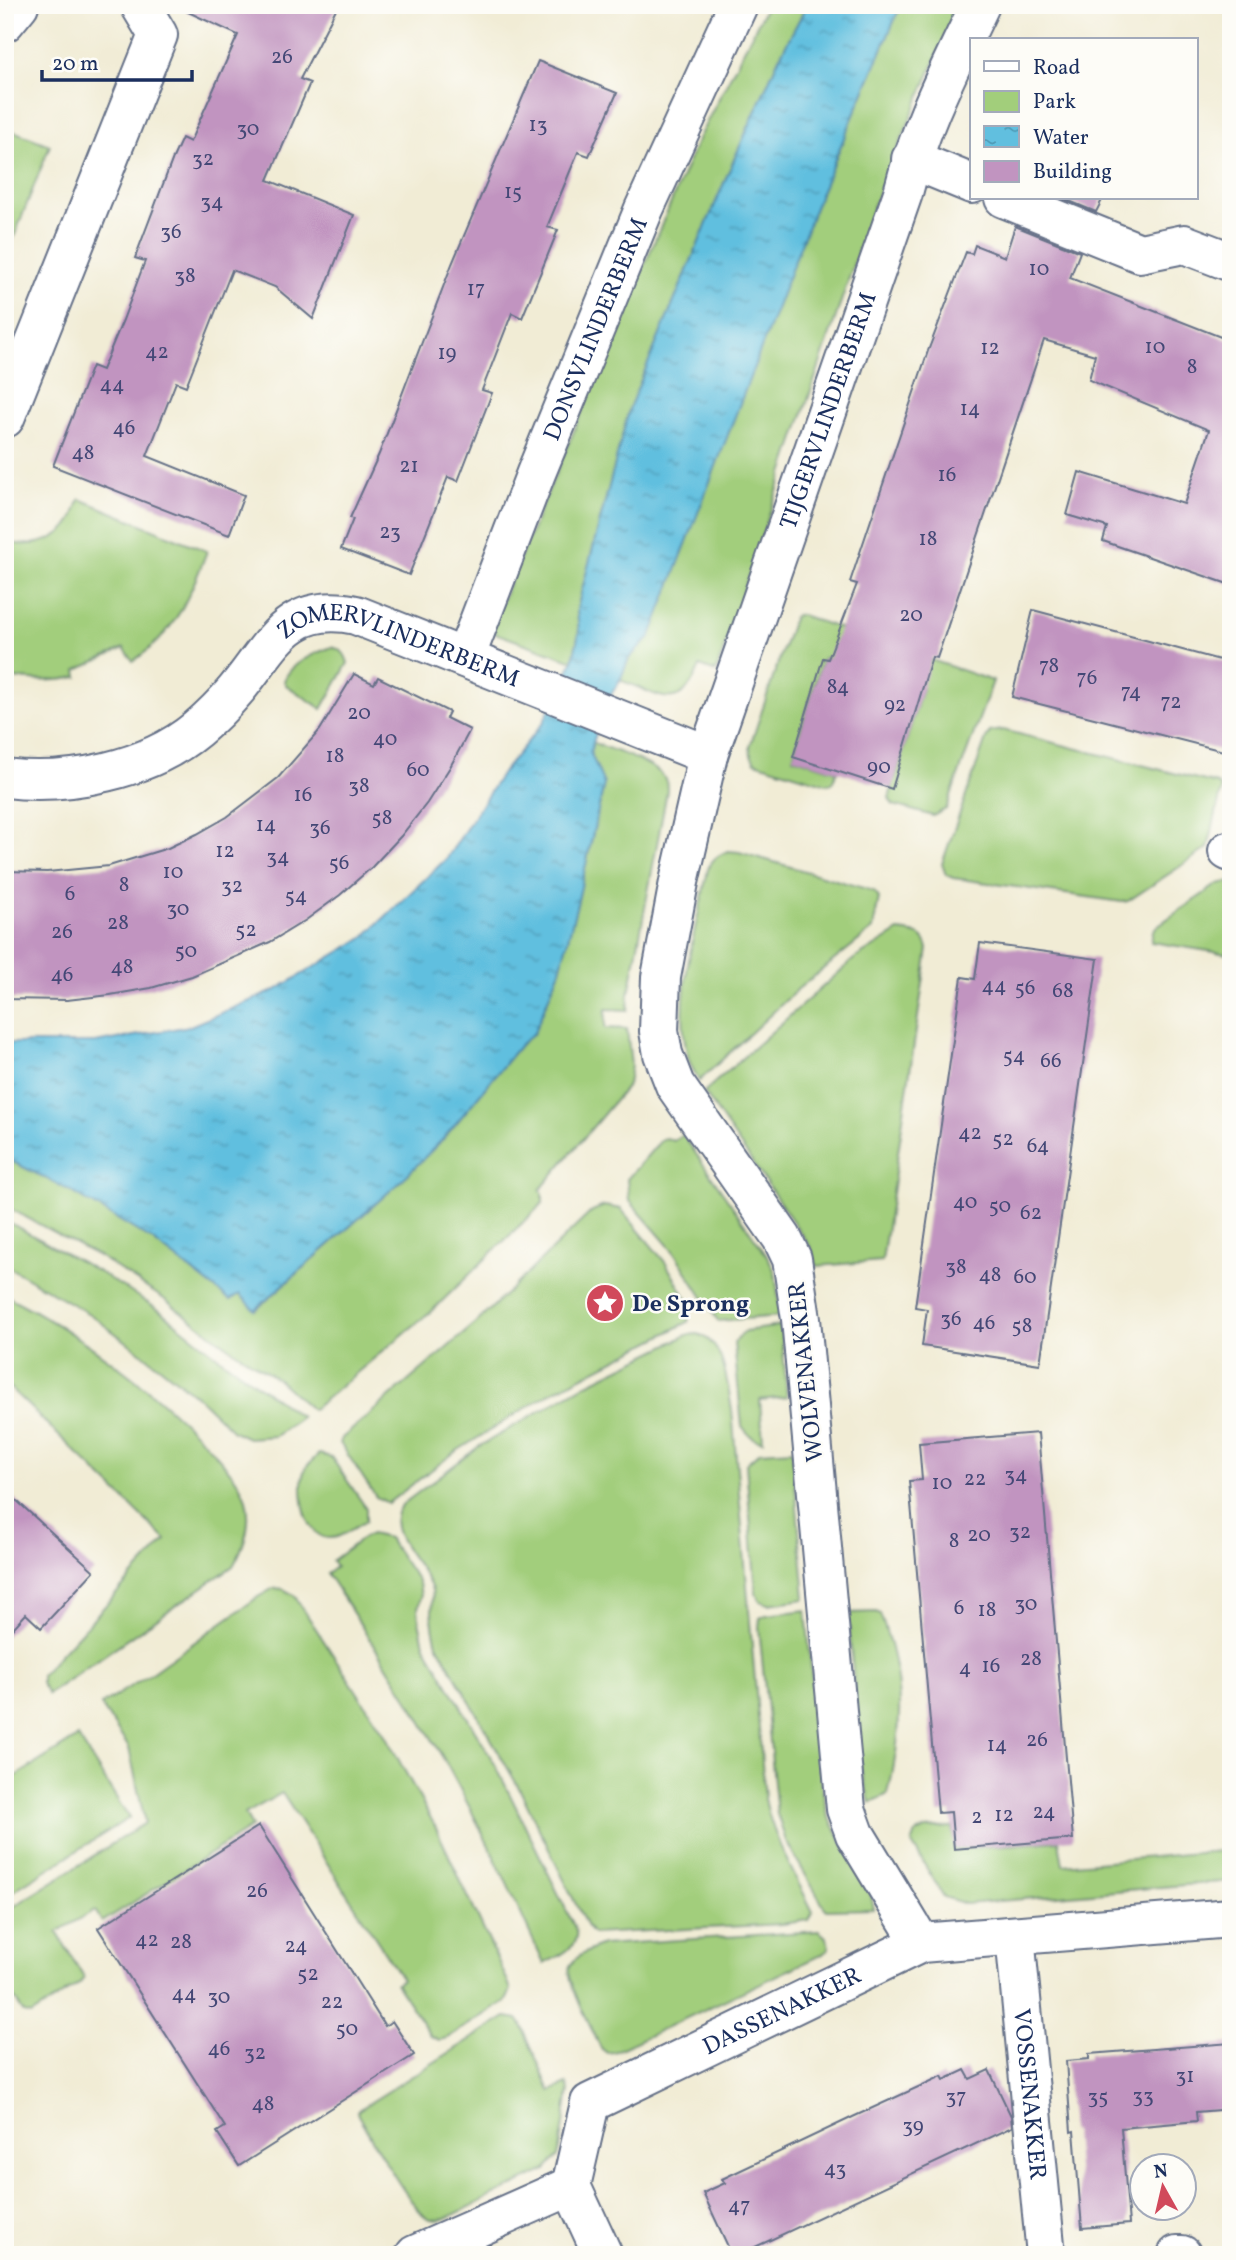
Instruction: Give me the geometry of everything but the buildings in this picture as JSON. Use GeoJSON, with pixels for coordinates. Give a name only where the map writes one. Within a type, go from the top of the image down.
{"type":"FeatureCollection","features":[{"type":"Feature","properties":{"kind":"street"},"geometry":{"type":"LineString","coordinates":[[5,22],[19,5]]}},
{"type":"Feature","properties":{"kind":"street"},"geometry":{"type":"LineString","coordinates":[[5,418],[158,35],[140,5]]}},
{"type":"Feature","properties":{"kind":"street","name":"DONSVLINDERBERM"},"geometry":{"type":"LineString","coordinates":[[465,659],[536,473],[644,209],[738,5]]}},
{"type":"Feature","properties":{"kind":"street","name":"TIJGERVLINDERBERM"},"geometry":{"type":"LineString","coordinates":[[692,822],[708,755],[903,193],[911,159],[979,5]]}},
{"type":"Feature","properties":{"kind":"street"},"geometry":{"type":"LineString","coordinates":[[911,159],[970,183]]}},
{"type":"Feature","properties":{"kind":"street"},"geometry":{"type":"LineString","coordinates":[[1009,200],[1140,253],[1184,244],[1231,262]]}},
{"type":"Feature","properties":{"kind":"street","name":"ZOMERVLINDERBERM"},"geometry":{"type":"LineString","coordinates":[[5,778],[35,782],[97,774],[138,761],[171,746],[195,730],[235,691],[279,634],[289,626],[310,617],[332,612],[356,615],[708,755]]}},
{"type":"Feature","properties":{"kind":"street","name":"WOLVENAKKER"},"geometry":{"type":"LineString","coordinates":[[692,822],[661,977],[659,1031],[663,1054],[675,1085],[782,1238],[792,1259],[801,1319],[846,1809],[855,1834],[921,1943]]}},
{"type":"Feature","properties":{"kind":"street","name":"DASSENAKKER"},"geometry":{"type":"LineString","coordinates":[[571,2186],[590,2103],[921,1943],[1231,1918]]}},
{"type":"Feature","properties":{"kind":"street","name":"VOSSENAKKER"},"geometry":{"type":"LineString","coordinates":[[1016,1936],[1045,2255]]}},
{"type":"Feature","properties":{"kind":"street"},"geometry":{"type":"LineString","coordinates":[[415,2255],[571,2186],[603,2255]]}},
{"type":"Feature","properties":{"kind":"green space"},"geometry":{"type":"Polygon","coordinates":[[[767,5],[807,5],[779,58],[729,171],[630,406],[577,609],[579,632],[573,661],[489,631],[698,139],[767,5]]]}},
{"type":"Feature","properties":{"kind":"green space"},"geometry":{"type":"Polygon","coordinates":[[[901,5],[959,5],[874,204],[716,672],[700,666],[685,691],[676,696],[658,695],[620,680],[629,658],[650,637],[821,192],[901,5]]]}},
{"type":"Feature","properties":{"kind":"green space"},"geometry":{"type":"Polygon","coordinates":[[[5,128],[50,145],[5,260],[5,128]]]}},
{"type":"Feature","properties":{"kind":"green space"},"geometry":{"type":"Polygon","coordinates":[[[80,499],[207,551],[194,583],[179,613],[160,639],[133,661],[124,648],[77,670],[78,677],[42,681],[5,676],[5,542],[33,544],[51,539],[72,520],[80,499]]]}},
{"type":"Feature","properties":{"kind":"green space"},"geometry":{"type":"Polygon","coordinates":[[[801,615],[993,681],[946,809],[933,816],[893,805],[889,798],[922,689],[823,658],[793,757],[837,771],[832,783],[827,784],[755,762],[750,746],[794,616],[801,615]]]}},
{"type":"Feature","properties":{"kind":"green space"},"geometry":{"type":"Polygon","coordinates":[[[332,647],[343,652],[348,663],[322,709],[284,681],[297,664],[332,647]]]}},
{"type":"Feature","properties":{"kind":"green space"},"geometry":{"type":"Polygon","coordinates":[[[1003,730],[1217,784],[1221,787],[1221,792],[1208,848],[1128,901],[1122,902],[946,875],[942,864],[986,739],[990,732],[1003,730]]]}},
{"type":"Feature","properties":{"kind":"green space"},"geometry":{"type":"Polygon","coordinates":[[[592,742],[649,765],[663,776],[667,785],[628,1010],[606,1009],[605,1028],[627,1029],[631,1065],[628,1085],[540,1190],[543,1193],[543,1203],[436,1307],[312,1410],[279,1380],[224,1344],[164,1299],[100,1257],[5,1206],[5,1158],[67,1189],[152,1240],[230,1300],[239,1294],[256,1310],[400,1182],[444,1138],[520,1045],[534,1033],[560,970],[604,784],[590,752],[592,742]]]}},
{"type":"Feature","properties":{"kind":"green space"},"geometry":{"type":"Polygon","coordinates":[[[728,851],[874,891],[879,898],[873,929],[798,989],[699,1081],[689,1060],[684,1035],[683,1011],[688,963],[708,869],[716,858],[728,851]]]}},
{"type":"Feature","properties":{"kind":"green space"},"geometry":{"type":"Polygon","coordinates":[[[1231,883],[1231,939],[1228,954],[1151,942],[1157,926],[1218,884],[1231,883]]]}},
{"type":"Feature","properties":{"kind":"green space"},"geometry":{"type":"Polygon","coordinates":[[[899,931],[921,937],[928,949],[882,1261],[817,1266],[811,1248],[704,1092],[854,959],[899,931]]]}},
{"type":"Feature","properties":{"kind":"green space"},"geometry":{"type":"Polygon","coordinates":[[[683,1135],[769,1259],[775,1272],[781,1316],[718,1321],[674,1252],[629,1200],[627,1179],[662,1139],[673,1141],[683,1135]]]}},
{"type":"Feature","properties":{"kind":"green space"},"geometry":{"type":"Polygon","coordinates":[[[604,1206],[621,1209],[665,1262],[691,1306],[688,1322],[550,1393],[455,1452],[388,1503],[376,1497],[340,1443],[342,1438],[476,1323],[592,1211],[604,1206]]]}},
{"type":"Feature","properties":{"kind":"green space"},"geometry":{"type":"Polygon","coordinates":[[[5,1220],[99,1272],[159,1310],[301,1417],[275,1436],[248,1438],[233,1431],[201,1400],[91,1315],[5,1265],[5,1220]]]}},
{"type":"Feature","properties":{"kind":"green space"},"geometry":{"type":"Polygon","coordinates":[[[5,1295],[90,1346],[171,1410],[230,1471],[241,1488],[248,1509],[246,1534],[233,1566],[48,1694],[41,1683],[41,1675],[166,1540],[5,1383],[5,1295]]]}},
{"type":"Feature","properties":{"kind":"green space"},"geometry":{"type":"Polygon","coordinates":[[[781,1326],[787,1397],[760,1400],[763,1441],[751,1436],[742,1426],[734,1343],[745,1331],[781,1326]]]}},
{"type":"Feature","properties":{"kind":"green space"},"geometry":{"type":"Polygon","coordinates":[[[698,1334],[714,1346],[720,1356],[732,1410],[765,1799],[779,1843],[813,1912],[809,1920],[782,1924],[593,1934],[587,1927],[519,1788],[437,1644],[432,1620],[432,1590],[399,1536],[396,1514],[403,1504],[478,1447],[585,1385],[687,1335],[698,1334]]]}},
{"type":"Feature","properties":{"kind":"green space"},"geometry":{"type":"Polygon","coordinates":[[[792,1450],[805,1599],[768,1604],[760,1601],[756,1594],[746,1464],[759,1452],[792,1450]]]}},
{"type":"Feature","properties":{"kind":"green space"},"geometry":{"type":"Polygon","coordinates":[[[319,1454],[331,1457],[366,1508],[366,1521],[337,1537],[326,1538],[318,1534],[307,1517],[304,1506],[303,1475],[307,1466],[319,1454]]]}},
{"type":"Feature","properties":{"kind":"green space"},"geometry":{"type":"Polygon","coordinates":[[[371,1534],[388,1538],[419,1583],[419,1621],[424,1644],[496,1766],[576,1930],[571,1947],[544,1964],[485,1837],[446,1763],[327,1573],[336,1567],[332,1561],[371,1534]]]}},
{"type":"Feature","properties":{"kind":"green space"},"geometry":{"type":"Polygon","coordinates":[[[274,1588],[294,1595],[385,1735],[435,1826],[508,1982],[511,1990],[506,2001],[447,2038],[439,2040],[431,2036],[396,1983],[402,1979],[282,1793],[245,1814],[252,1827],[102,1922],[95,1910],[57,1932],[84,1978],[31,2015],[24,2013],[5,1984],[5,1912],[145,1823],[129,1748],[101,1705],[274,1588]]]}},
{"type":"Feature","properties":{"kind":"green space"},"geometry":{"type":"Polygon","coordinates":[[[806,1610],[821,1783],[828,1815],[871,1895],[874,1909],[827,1910],[786,1841],[777,1814],[760,1618],[806,1610]]]}},
{"type":"Feature","properties":{"kind":"green space"},"geometry":{"type":"Polygon","coordinates":[[[848,1613],[880,1614],[894,1659],[899,1725],[888,1794],[870,1803],[861,1769],[848,1613]]]}},
{"type":"Feature","properties":{"kind":"green space"},"geometry":{"type":"Polygon","coordinates":[[[78,1737],[129,1818],[5,1896],[5,1783],[78,1737]]]}},
{"type":"Feature","properties":{"kind":"green space"},"geometry":{"type":"Polygon","coordinates":[[[952,1827],[955,1849],[1059,1841],[1063,1865],[1231,1850],[1231,1881],[966,1904],[944,1897],[912,1844],[916,1833],[925,1829],[952,1827]]]}},
{"type":"Feature","properties":{"kind":"green space"},"geometry":{"type":"Polygon","coordinates":[[[819,1931],[827,1938],[829,1948],[823,1954],[614,2052],[607,2053],[601,2048],[581,2006],[569,1972],[576,1959],[602,1945],[819,1931]]]}},
{"type":"Feature","properties":{"kind":"green space"},"geometry":{"type":"Polygon","coordinates":[[[506,2017],[518,2019],[521,2023],[550,2091],[567,2084],[569,2091],[558,2156],[546,2170],[449,2217],[438,2220],[428,2218],[402,2187],[357,2111],[506,2017]]]}},
{"type":"Feature","properties":{"kind":"water"},"geometry":{"type":"Polygon","coordinates":[[[807,5],[901,5],[821,192],[650,638],[629,658],[606,703],[590,752],[604,784],[560,970],[534,1033],[520,1045],[444,1138],[400,1182],[255,1310],[240,1294],[230,1300],[152,1240],[67,1189],[5,1158],[5,1043],[95,1043],[190,1026],[274,991],[364,937],[447,858],[502,773],[543,723],[573,661],[579,632],[577,609],[630,406],[729,171],[779,58],[807,5]]]}},
{"type":"Feature","properties":{"kind":"place","name":"De Sprong"},"geometry":{"type":"Point","coordinates":[605,1303]}}]}
